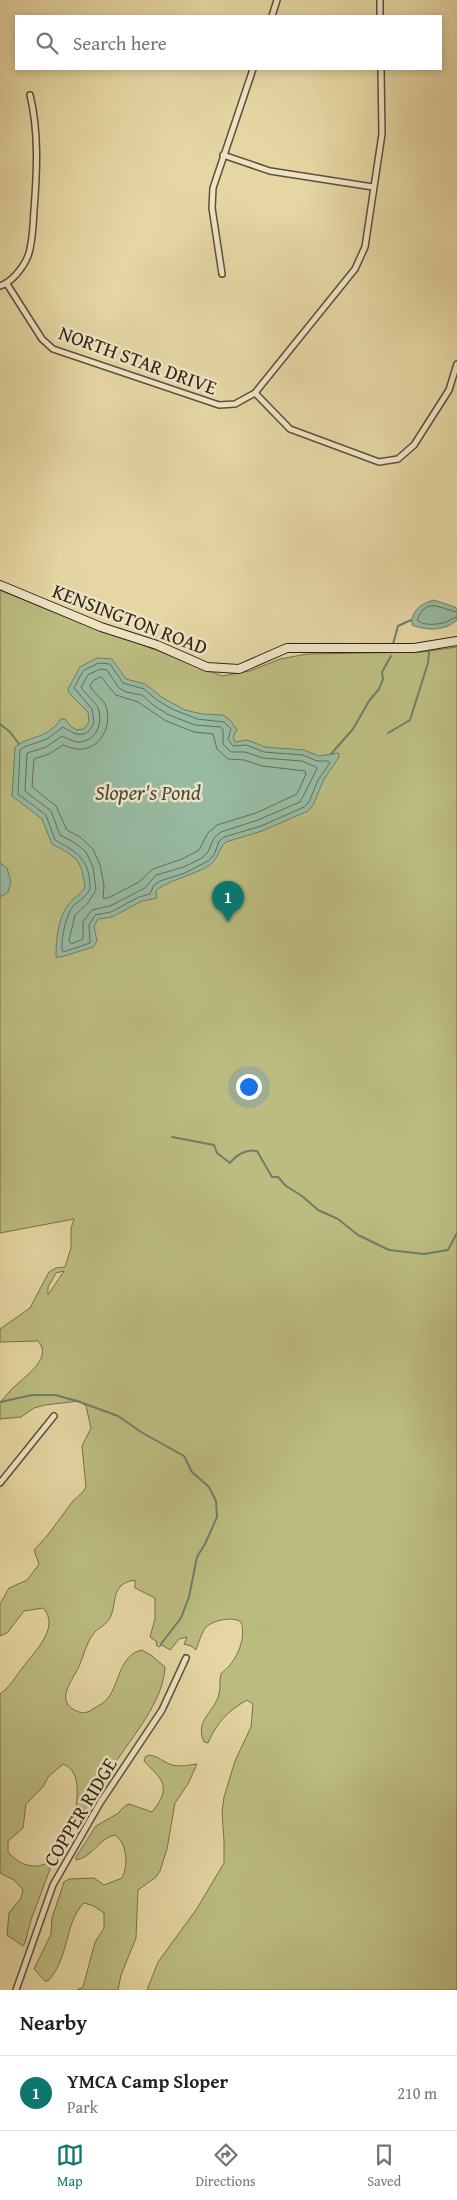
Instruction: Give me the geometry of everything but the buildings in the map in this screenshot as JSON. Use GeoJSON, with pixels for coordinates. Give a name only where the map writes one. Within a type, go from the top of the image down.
{"type":"FeatureCollection","features":[{"type":"Feature","properties":{"kind":"main road","name":"KENSINGTON ROAD"},"geometry":{"type":"LineString","coordinates":[[0,584],[101,627],[157,645],[207,667],[239,669],[287,648],[414,648],[457,641]]}},
{"type":"Feature","properties":{"kind":"street"},"geometry":{"type":"LineString","coordinates":[[272,15],[277,0]]}},
{"type":"Feature","properties":{"kind":"street"},"geometry":{"type":"LineString","coordinates":[[380,0],[380,15]]}},
{"type":"Feature","properties":{"kind":"street"},"geometry":{"type":"LineString","coordinates":[[222,274],[212,208],[213,188],[253,70]]}},
{"type":"Feature","properties":{"kind":"street","name":"NORTH STAR DRIVE"},"geometry":{"type":"LineString","coordinates":[[7,284],[42,339],[54,348],[219,405],[235,404],[255,392],[355,268],[364,248],[382,134],[381,70]]}},
{"type":"Feature","properties":{"kind":"street"},"geometry":{"type":"LineString","coordinates":[[0,286],[7,284],[19,271],[28,255],[33,232],[37,168],[33,106],[30,94]]}},
{"type":"Feature","properties":{"kind":"street"},"geometry":{"type":"LineString","coordinates":[[223,155],[270,171],[373,186]]}},
{"type":"Feature","properties":{"kind":"street"},"geometry":{"type":"LineString","coordinates":[[255,392],[290,429],[379,462],[398,459],[414,445],[449,390],[457,364]]}},
{"type":"Feature","properties":{"kind":"street"},"geometry":{"type":"LineString","coordinates":[[0,1483],[54,1416]]}},
{"type":"Feature","properties":{"kind":"street","name":"COPPER RIDGE"},"geometry":{"type":"LineString","coordinates":[[16,1990],[53,1885],[100,1803],[162,1710],[186,1658]]}},
{"type":"Feature","properties":{"kind":"green space"},"geometry":{"type":"Polygon","coordinates":[[[0,589],[222,676],[250,671],[280,659],[307,654],[422,652],[457,647],[457,1990],[147,1990],[158,1962],[196,1910],[224,1863],[222,1812],[224,1797],[235,1761],[251,1727],[253,1704],[247,1700],[234,1708],[219,1723],[208,1743],[204,1742],[202,1734],[203,1722],[217,1700],[220,1691],[221,1674],[230,1665],[239,1650],[243,1633],[241,1622],[229,1619],[209,1625],[203,1632],[196,1650],[184,1644],[187,1637],[179,1639],[170,1650],[162,1645],[159,1647],[156,1645],[157,1642],[150,1637],[155,1619],[155,1598],[135,1588],[135,1580],[127,1582],[117,1591],[108,1621],[89,1640],[67,1690],[67,1702],[71,1708],[82,1713],[90,1711],[101,1704],[112,1692],[124,1663],[129,1657],[142,1650],[165,1667],[159,1693],[146,1719],[110,1771],[86,1817],[78,1817],[76,1814],[76,1779],[69,1768],[63,1764],[48,1777],[43,1787],[26,1804],[23,1828],[8,1841],[8,1852],[18,1861],[25,1864],[38,1866],[48,1864],[50,1869],[31,1920],[25,1943],[23,1946],[7,1935],[9,1913],[21,1898],[23,1890],[14,1880],[0,1873],[0,1694],[10,1685],[39,1647],[44,1639],[49,1623],[48,1615],[43,1608],[24,1611],[7,1633],[0,1636],[0,1604],[9,1588],[27,1580],[37,1567],[39,1564],[34,1550],[86,1487],[82,1446],[91,1428],[86,1406],[79,1401],[45,1405],[34,1408],[21,1417],[0,1419],[0,1403],[37,1365],[41,1359],[42,1347],[38,1341],[0,1342],[0,1329],[30,1308],[49,1272],[56,1268],[65,1267],[71,1248],[71,1228],[74,1219],[0,1233],[0,589]],[[64,1271],[56,1273],[48,1287],[48,1295],[64,1271]]]}},
{"type":"Feature","properties":{"kind":"green space"},"geometry":{"type":"Polygon","coordinates":[[[149,1755],[175,1766],[197,1764],[188,1784],[175,1803],[167,1849],[160,1871],[156,1877],[138,1890],[136,1938],[121,1975],[118,1990],[77,1990],[83,1987],[95,1942],[104,1928],[104,1913],[94,1906],[84,1903],[73,1920],[64,1951],[55,1972],[48,1981],[45,1981],[34,1969],[51,1934],[52,1918],[64,1882],[69,1879],[94,1878],[104,1885],[122,1878],[124,1873],[125,1849],[115,1835],[104,1840],[87,1856],[76,1860],[76,1857],[96,1826],[117,1814],[129,1804],[152,1812],[162,1796],[163,1784],[156,1773],[144,1761],[145,1757],[149,1755]]]}},
{"type":"Feature","properties":{"kind":"water"},"geometry":{"type":"Polygon","coordinates":[[[434,600],[455,607],[457,609],[457,620],[452,624],[436,629],[412,625],[413,616],[418,608],[434,600]]]}},
{"type":"Feature","properties":{"kind":"water","name":"Sloper's Pond"},"geometry":{"type":"Polygon","coordinates":[[[97,658],[112,659],[126,679],[145,684],[163,698],[185,710],[202,714],[223,715],[230,720],[237,730],[233,737],[235,742],[247,740],[265,747],[304,750],[319,756],[339,753],[339,757],[324,779],[313,805],[308,811],[262,831],[226,842],[211,864],[202,870],[159,888],[156,891],[157,898],[142,901],[112,917],[98,919],[94,926],[97,941],[93,947],[56,957],[57,936],[62,915],[69,904],[85,887],[82,870],[72,856],[52,844],[42,819],[12,796],[15,747],[49,731],[61,719],[65,719],[70,726],[77,730],[84,729],[89,722],[88,712],[69,693],[68,689],[80,667],[97,658]]]}},
{"type":"Feature","properties":{"kind":"water"},"geometry":{"type":"Polygon","coordinates":[[[0,863],[7,868],[11,882],[8,892],[0,897],[0,863]]]}},
{"type":"Feature","properties":{"kind":"waterway"},"geometry":{"type":"LineString","coordinates":[[393,644],[398,626],[411,620]]}},
{"type":"Feature","properties":{"kind":"waterway"},"geometry":{"type":"LineString","coordinates":[[388,733],[410,720],[428,663],[429,652]]}},
{"type":"Feature","properties":{"kind":"waterway"},"geometry":{"type":"LineString","coordinates":[[331,754],[353,729],[369,701],[379,689],[383,679],[382,672],[391,656]]}},
{"type":"Feature","properties":{"kind":"waterway"},"geometry":{"type":"LineString","coordinates":[[0,724],[10,732],[19,744]]}},
{"type":"Feature","properties":{"kind":"waterway"},"geometry":{"type":"LineString","coordinates":[[172,1137],[214,1145],[217,1153],[230,1163],[242,1153],[257,1151],[272,1177],[278,1177],[286,1186],[302,1196],[318,1210],[338,1219],[358,1235],[389,1250],[424,1254],[448,1250],[457,1233]]}},
{"type":"Feature","properties":{"kind":"waterway"},"geometry":{"type":"LineString","coordinates":[[0,1402],[32,1395],[55,1395],[118,1416],[141,1432],[184,1456],[192,1472],[209,1487],[216,1501],[217,1517],[197,1557],[189,1597],[181,1618],[161,1644]]}},
{"type":"Feature","properties":{"kind":"place","name":"YMCA Camp Sloper"},"geometry":{"type":"Point","coordinates":[228,922]}}]}
